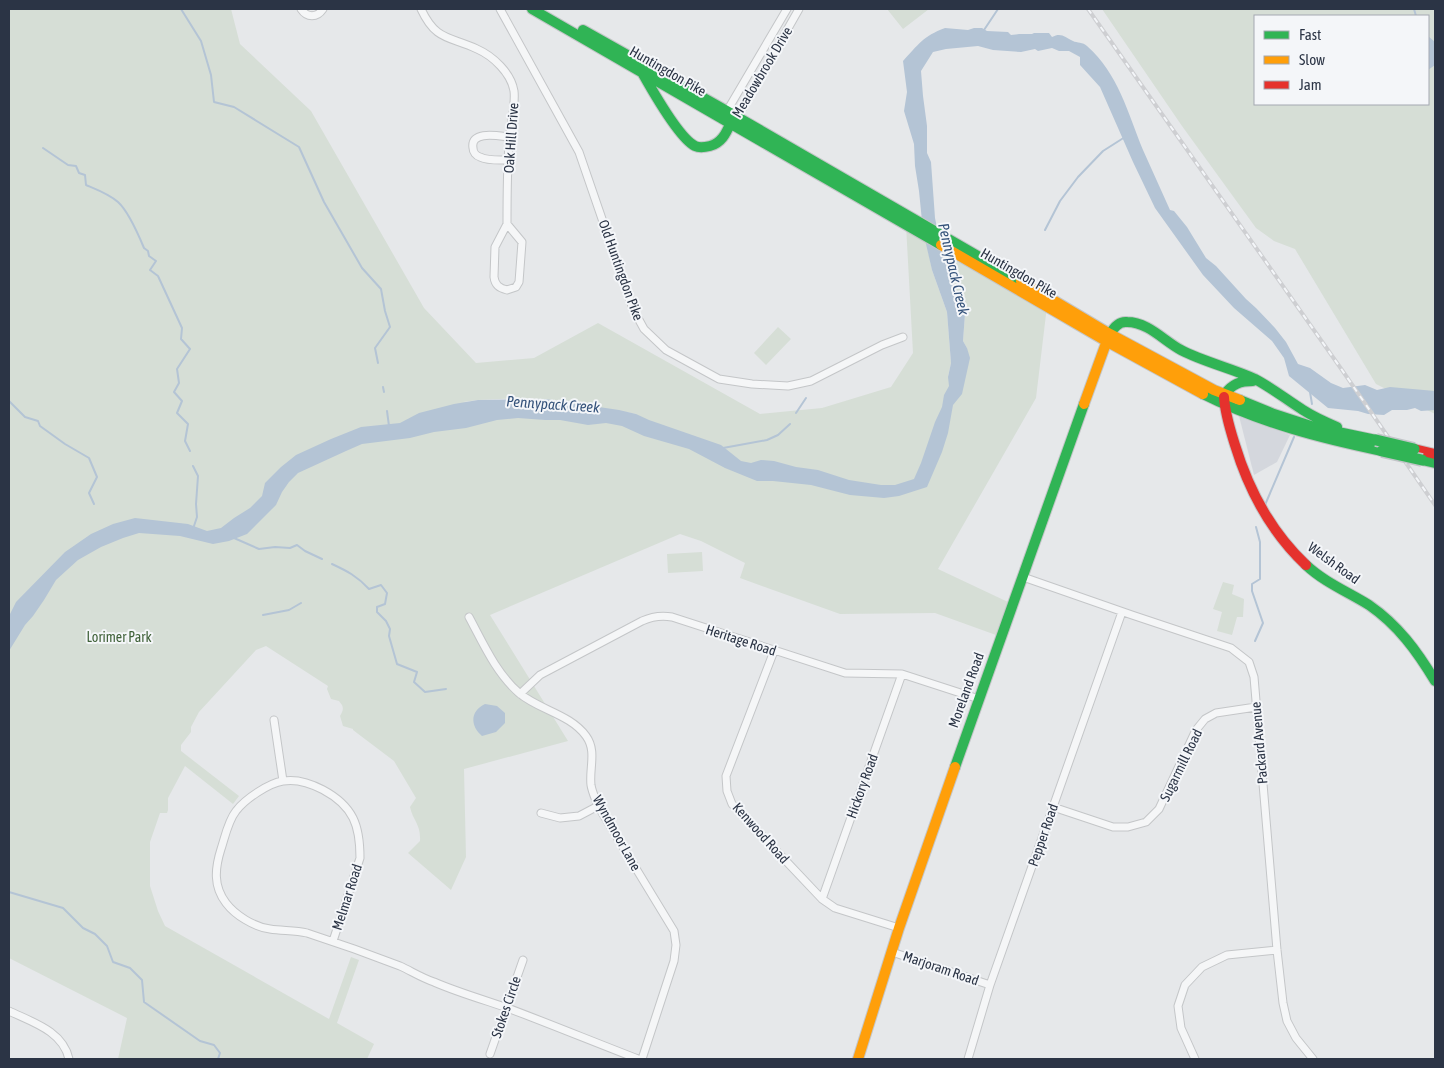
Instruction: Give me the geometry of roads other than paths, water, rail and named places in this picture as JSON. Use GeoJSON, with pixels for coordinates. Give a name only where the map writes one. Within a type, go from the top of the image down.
{"type":"FeatureCollection","features":[{"type":"Feature","properties":{"kind":"main road","name":"Huntingdon Pike"},"geometry":{"type":"LineString","coordinates":[[532,9],[642,73],[911,218],[965,249],[1058,308]]}},
{"type":"Feature","properties":{"kind":"main road","name":"Huntingdon Pike"},"geometry":{"type":"LineString","coordinates":[[547,9],[727,111],[734,121],[915,230],[1058,308],[1108,338],[1262,420],[1288,429],[1332,440],[1435,463]]}},
{"type":"Feature","properties":{"kind":"main road"},"geometry":{"type":"LineString","coordinates":[[642,73],[658,100],[693,145],[704,148],[718,143],[723,139],[734,121]]}},
{"type":"Feature","properties":{"kind":"main road"},"geometry":{"type":"LineString","coordinates":[[1108,338],[1113,327],[1122,322],[1139,324],[1198,358],[1260,382],[1317,418],[1359,437]]}},
{"type":"Feature","properties":{"kind":"main road","name":"Moreland Road"},"geometry":{"type":"LineString","coordinates":[[858,1059],[899,928],[978,699],[1108,338]]}},
{"type":"Feature","properties":{"kind":"main road"},"geometry":{"type":"LineString","coordinates":[[1224,400],[1229,387],[1235,383],[1245,380],[1260,382]]}},
{"type":"Feature","properties":{"kind":"main road","name":"Huntingdon Pike"},"geometry":{"type":"LineString","coordinates":[[1224,400],[1314,427],[1435,454]]}},
{"type":"Feature","properties":{"kind":"main road","name":"Welsh Road"},"geometry":{"type":"LineString","coordinates":[[1224,400],[1239,460],[1260,506],[1275,530],[1288,547],[1310,568],[1385,617],[1420,656],[1435,680]]}},
{"type":"Feature","properties":{"kind":"street"},"geometry":{"type":"LineString","coordinates":[[301,9],[304,13],[312,16],[317,15],[323,9]]}},
{"type":"Feature","properties":{"kind":"street","name":"Oak Hill Drive"},"geometry":{"type":"LineString","coordinates":[[421,9],[436,32],[478,49],[495,60],[507,76],[514,90],[509,137],[507,224],[495,247],[495,281],[498,286],[507,290],[516,287],[519,282],[522,246],[520,239],[507,224]]}},
{"type":"Feature","properties":{"kind":"street","name":"Old Huntingdon Pike"},"geometry":{"type":"LineString","coordinates":[[500,9],[579,152],[633,309],[644,330],[666,350],[719,379],[752,384],[788,386],[811,380],[902,337]]}},
{"type":"Feature","properties":{"kind":"street","name":"Meadowbrook Drive"},"geometry":{"type":"LineString","coordinates":[[727,111],[787,9]]}},
{"type":"Feature","properties":{"kind":"street","name":"Meadowbrook Drive"},"geometry":{"type":"LineString","coordinates":[[734,121],[799,9]]}},
{"type":"Feature","properties":{"kind":"street"},"geometry":{"type":"LineString","coordinates":[[508,160],[478,157],[472,147],[477,137],[509,137]]}},
{"type":"Feature","properties":{"kind":"street","name":"Packard Avenue"},"geometry":{"type":"LineString","coordinates":[[1023,577],[1231,648],[1249,662],[1254,677],[1276,950],[1283,1003],[1287,1021],[1296,1038],[1313,1059]]}},
{"type":"Feature","properties":{"kind":"street","name":"Pepper Road"},"geometry":{"type":"LineString","coordinates":[[968,1059],[990,985],[1122,612]]}},
{"type":"Feature","properties":{"kind":"street","name":"Heritage Road"},"geometry":{"type":"LineString","coordinates":[[520,694],[540,675],[642,621],[663,615],[845,673],[902,674],[978,699]]}},
{"type":"Feature","properties":{"kind":"street","name":"Wyndmoor Lane"},"geometry":{"type":"LineString","coordinates":[[469,617],[500,674],[520,694],[571,722],[586,736],[591,746],[591,784],[598,806],[674,931],[676,945],[674,961],[640,1059]]}},
{"type":"Feature","properties":{"kind":"street","name":"Kenwood Road"},"geometry":{"type":"LineString","coordinates":[[774,651],[726,776],[727,790],[732,804],[822,899],[835,908],[899,928]]}},
{"type":"Feature","properties":{"kind":"street","name":"Hickory Road"},"geometry":{"type":"LineString","coordinates":[[822,899],[902,674]]}},
{"type":"Feature","properties":{"kind":"street","name":"Sugarmill Road"},"geometry":{"type":"LineString","coordinates":[[1053,807],[1113,826],[1128,827],[1146,822],[1159,809],[1196,730],[1205,719],[1216,713],[1256,707]]}},
{"type":"Feature","properties":{"kind":"street"},"geometry":{"type":"LineString","coordinates":[[274,720],[283,781]]}},
{"type":"Feature","properties":{"kind":"street","name":"Melmar Road"},"geometry":{"type":"LineString","coordinates":[[333,942],[360,858],[357,830],[353,818],[346,807],[324,790],[304,782],[283,781],[251,796],[243,803],[234,813],[225,836],[216,864],[216,878],[224,900],[233,911],[243,918],[268,929],[300,931],[333,942],[401,967],[433,982],[506,1007],[640,1059]]}},
{"type":"Feature","properties":{"kind":"street"},"geometry":{"type":"LineString","coordinates":[[541,813],[560,818],[578,816],[598,806]]}},
{"type":"Feature","properties":{"kind":"street"},"geometry":{"type":"LineString","coordinates":[[1195,1059],[1181,1028],[1178,1006],[1185,985],[1202,967],[1227,955],[1276,950]]}},
{"type":"Feature","properties":{"kind":"street","name":"Marjoram Road"},"geometry":{"type":"LineString","coordinates":[[892,952],[990,985]]}},
{"type":"Feature","properties":{"kind":"street","name":"Stokes Circle"},"geometry":{"type":"LineString","coordinates":[[490,1054],[522,960]]}},
{"type":"Feature","properties":{"kind":"street"},"geometry":{"type":"LineString","coordinates":[[9,1012],[58,1038],[65,1048],[69,1059]]}},
{"type":"Feature","properties":{"kind":"water","name":"Pennypack Creek"},"geometry":{"type":"Polygon","coordinates":[[[945,28],[968,30],[982,28],[987,31],[1008,32],[1011,35],[1049,33],[1052,37],[1060,35],[1085,45],[1107,68],[1121,94],[1143,150],[1170,210],[1174,211],[1187,227],[1206,258],[1216,266],[1275,328],[1286,342],[1298,364],[1310,368],[1331,383],[1343,388],[1365,385],[1377,390],[1390,387],[1435,391],[1435,410],[1421,411],[1415,408],[1392,410],[1384,415],[1328,408],[1289,376],[1284,358],[1272,341],[1234,308],[1203,275],[1155,208],[1100,87],[1080,65],[1080,57],[1069,51],[1059,51],[1052,48],[1021,52],[993,50],[978,46],[946,49],[933,52],[921,71],[927,126],[927,153],[931,162],[935,218],[943,257],[965,314],[963,341],[970,358],[962,394],[953,405],[948,433],[942,452],[927,487],[899,496],[884,498],[850,495],[811,485],[757,481],[725,468],[689,449],[644,436],[622,426],[606,423],[588,425],[560,420],[518,418],[497,420],[466,428],[434,432],[410,438],[362,444],[298,473],[282,492],[276,505],[247,534],[229,541],[213,544],[180,536],[139,533],[101,547],[78,560],[56,580],[9,651],[9,616],[16,602],[65,552],[91,534],[113,524],[135,518],[188,524],[207,531],[221,528],[250,508],[262,496],[265,483],[296,455],[361,427],[400,423],[419,413],[454,404],[478,400],[545,399],[619,410],[636,414],[721,445],[741,461],[751,463],[761,460],[774,461],[818,470],[849,480],[881,485],[895,485],[914,479],[942,407],[944,395],[949,386],[948,377],[951,363],[947,312],[932,270],[923,231],[914,144],[904,111],[907,92],[903,61],[926,38],[945,28]]]}},
{"type":"Feature","properties":{"kind":"water"},"geometry":{"type":"Polygon","coordinates":[[[1429,37],[1435,42],[1435,65],[1429,69],[1429,37]]]}},
{"type":"Feature","properties":{"kind":"water"},"geometry":{"type":"Polygon","coordinates":[[[485,704],[497,706],[505,713],[505,723],[496,732],[482,736],[475,728],[473,719],[480,707],[485,704]]]}},
{"type":"Feature","properties":{"kind":"waterway"},"geometry":{"type":"LineString","coordinates":[[181,9],[201,41],[211,75],[214,102],[234,107],[299,147],[324,202],[362,268],[381,289],[390,327],[375,348],[378,363]]}},
{"type":"Feature","properties":{"kind":"waterway"},"geometry":{"type":"LineString","coordinates":[[984,30],[998,9]]}},
{"type":"Feature","properties":{"kind":"waterway"},"geometry":{"type":"LineString","coordinates":[[1414,9],[1416,15]]}},
{"type":"Feature","properties":{"kind":"waterway"},"geometry":{"type":"LineString","coordinates":[[1045,230],[1060,201],[1078,177],[1103,151],[1125,137]]}},
{"type":"Feature","properties":{"kind":"waterway"},"geometry":{"type":"LineString","coordinates":[[43,148],[68,165],[76,166],[79,173],[85,175],[86,185],[107,194],[118,202],[129,217],[149,256],[156,261],[150,270],[158,276],[182,328],[181,339],[190,349],[177,369],[179,383],[174,392],[182,401],[177,413],[188,424],[185,441],[190,451]]}},
{"type":"Feature","properties":{"kind":"waterway"},"geometry":{"type":"LineString","coordinates":[[383,387],[384,392]]}},
{"type":"Feature","properties":{"kind":"waterway"},"geometry":{"type":"LineString","coordinates":[[1310,392],[1312,404]]}},
{"type":"Feature","properties":{"kind":"waterway"},"geometry":{"type":"LineString","coordinates":[[796,413],[806,398]]}},
{"type":"Feature","properties":{"kind":"waterway"},"geometry":{"type":"LineString","coordinates":[[9,401],[25,417],[38,421],[40,426],[89,458],[97,477],[89,493],[94,504]]}},
{"type":"Feature","properties":{"kind":"waterway"},"geometry":{"type":"LineString","coordinates":[[387,411],[389,426]]}},
{"type":"Feature","properties":{"kind":"waterway"},"geometry":{"type":"LineString","coordinates":[[723,448],[767,440],[778,435],[790,424]]}},
{"type":"Feature","properties":{"kind":"waterway"},"geometry":{"type":"LineString","coordinates":[[1265,505],[1294,437]]}},
{"type":"Feature","properties":{"kind":"waterway"},"geometry":{"type":"LineString","coordinates":[[193,466],[198,476],[197,517],[193,529]]}},
{"type":"Feature","properties":{"kind":"waterway"},"geometry":{"type":"LineString","coordinates":[[1255,641],[1263,623],[1252,591],[1252,584],[1260,579],[1260,542],[1256,527]]}},
{"type":"Feature","properties":{"kind":"waterway"},"geometry":{"type":"LineString","coordinates":[[234,538],[259,549],[290,548],[297,545],[322,559]]}},
{"type":"Feature","properties":{"kind":"waterway"},"geometry":{"type":"LineString","coordinates":[[332,564],[352,574],[369,589],[381,585],[387,593],[385,604],[377,607],[377,612],[386,621],[390,629],[389,636],[397,664],[417,672],[414,682],[425,692],[446,689]]}},
{"type":"Feature","properties":{"kind":"waterway"},"geometry":{"type":"LineString","coordinates":[[263,615],[289,610],[301,603]]}},
{"type":"Feature","properties":{"kind":"waterway"},"geometry":{"type":"LineString","coordinates":[[9,892],[63,908],[83,928],[95,934],[107,946],[113,962],[130,968],[142,980],[144,1002],[200,1041],[214,1045],[220,1053],[218,1059]]}},
{"type":"Feature","properties":{"kind":"railway"},"geometry":{"type":"LineString","coordinates":[[1088,9],[1435,505]]}},
{"type":"Feature","properties":{"kind":"park label","name":"Lorimer Park"},"geometry":{"type":"Point","coordinates":[119,637]}}]}
